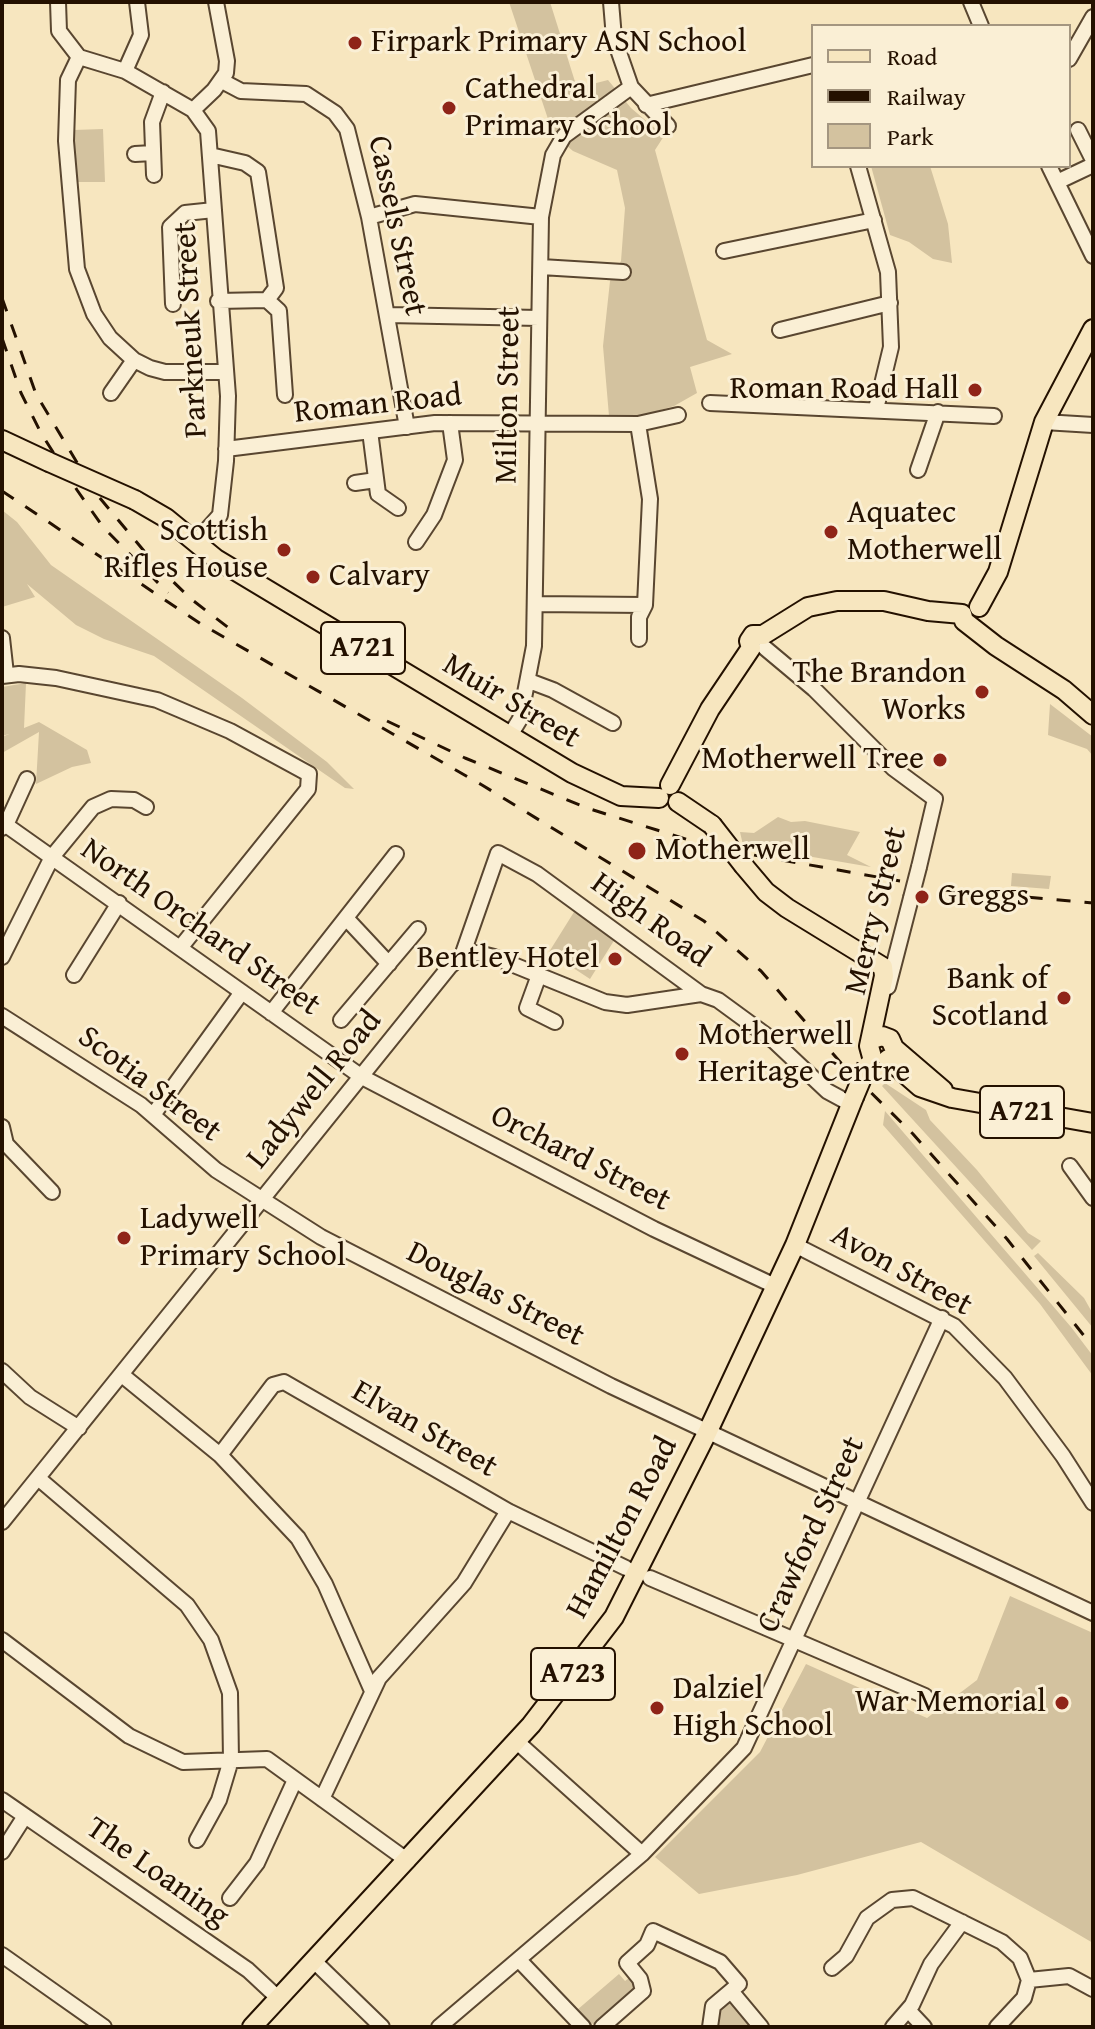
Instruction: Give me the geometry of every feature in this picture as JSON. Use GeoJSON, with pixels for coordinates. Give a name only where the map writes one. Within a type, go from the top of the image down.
{"type":"FeatureCollection","features":[{"type":"Feature","properties":{"kind":"main road"},"geometry":{"type":"LineString","coordinates":[[973,615],[998,572],[1044,422],[1093,329]]}},
{"type":"Feature","properties":{"kind":"main road","name":"A721"},"geometry":{"type":"LineString","coordinates":[[2,440],[135,500],[166,518],[195,543]]}},
{"type":"Feature","properties":{"kind":"main road","name":"Muir Street"},"geometry":{"type":"LineString","coordinates":[[195,543],[216,559],[509,737],[606,790],[641,800],[669,795],[712,825],[766,892],[883,967],[884,976],[873,1018],[880,1051]]}},
{"type":"Feature","properties":{"kind":"main road"},"geometry":{"type":"LineString","coordinates":[[669,795],[694,734],[760,644],[808,607],[837,601],[884,601],[928,611],[973,615],[996,646],[1093,715]]}},
{"type":"Feature","properties":{"kind":"main road","name":"A721"},"geometry":{"type":"LineString","coordinates":[[880,1051],[920,1087],[952,1098],[1093,1123]]}},
{"type":"Feature","properties":{"kind":"main road","name":"Hamilton Road"},"geometry":{"type":"LineString","coordinates":[[252,2027],[516,1741],[583,1662],[614,1617],[708,1431],[795,1245],[853,1100],[880,1051]]}},
{"type":"Feature","properties":{"kind":"street"},"geometry":{"type":"LineString","coordinates":[[58,2],[59,31],[79,57],[125,71],[193,110],[222,81],[227,61],[216,2]]}},
{"type":"Feature","properties":{"kind":"street"},"geometry":{"type":"LineString","coordinates":[[125,71],[141,35],[137,2]]}},
{"type":"Feature","properties":{"kind":"street"},"geometry":{"type":"LineString","coordinates":[[611,2],[614,38],[631,87],[668,126]]}},
{"type":"Feature","properties":{"kind":"street"},"geometry":{"type":"LineString","coordinates":[[971,2],[978,24]]}},
{"type":"Feature","properties":{"kind":"street"},"geometry":{"type":"LineString","coordinates":[[1071,56],[1093,17]]}},
{"type":"Feature","properties":{"kind":"street"},"geometry":{"type":"LineString","coordinates":[[79,57],[68,80],[66,141],[77,269],[94,314],[110,338],[134,360],[165,372],[225,372]]}},
{"type":"Feature","properties":{"kind":"street"},"geometry":{"type":"LineString","coordinates":[[646,105],[811,65]]}},
{"type":"Feature","properties":{"kind":"street","name":"Cassels Street"},"geometry":{"type":"LineString","coordinates":[[222,81],[241,91],[298,92],[335,113],[350,137],[369,217],[407,427]]}},
{"type":"Feature","properties":{"kind":"street","name":"Milton Street"},"geometry":{"type":"LineString","coordinates":[[509,737],[520,719],[529,681],[535,604],[541,217],[553,155],[564,136],[631,87]]}},
{"type":"Feature","properties":{"kind":"street"},"geometry":{"type":"LineString","coordinates":[[154,175],[152,122],[163,92]]}},
{"type":"Feature","properties":{"kind":"street","name":"Parkneuk Street"},"geometry":{"type":"LineString","coordinates":[[193,110],[208,131],[225,372],[226,449],[220,515],[195,543]]}},
{"type":"Feature","properties":{"kind":"street"},"geometry":{"type":"LineString","coordinates":[[1057,182],[1093,162],[1078,130]]}},
{"type":"Feature","properties":{"kind":"street"},"geometry":{"type":"LineString","coordinates":[[135,154],[153,153]]}},
{"type":"Feature","properties":{"kind":"street"},"geometry":{"type":"LineString","coordinates":[[210,155],[245,163],[258,172],[276,288],[267,300]]}},
{"type":"Feature","properties":{"kind":"street"},"geometry":{"type":"LineString","coordinates":[[859,168],[888,272],[891,347],[876,409]]}},
{"type":"Feature","properties":{"kind":"street"},"geometry":{"type":"LineString","coordinates":[[1050,168],[1093,256]]}},
{"type":"Feature","properties":{"kind":"street"},"geometry":{"type":"LineString","coordinates":[[369,217],[415,204],[541,217]]}},
{"type":"Feature","properties":{"kind":"street"},"geometry":{"type":"LineString","coordinates":[[173,304],[170,227],[185,213],[214,210]]}},
{"type":"Feature","properties":{"kind":"street"},"geometry":{"type":"LineString","coordinates":[[724,251],[874,220]]}},
{"type":"Feature","properties":{"kind":"street"},"geometry":{"type":"LineString","coordinates":[[541,267],[623,272]]}},
{"type":"Feature","properties":{"kind":"street"},"geometry":{"type":"LineString","coordinates":[[218,301],[267,300],[279,311],[285,395]]}},
{"type":"Feature","properties":{"kind":"street"},"geometry":{"type":"LineString","coordinates":[[780,330],[890,303]]}},
{"type":"Feature","properties":{"kind":"street"},"geometry":{"type":"LineString","coordinates":[[388,315],[539,318]]}},
{"type":"Feature","properties":{"kind":"street"},"geometry":{"type":"LineString","coordinates":[[111,393],[115,375],[134,360]]}},
{"type":"Feature","properties":{"kind":"street"},"geometry":{"type":"LineString","coordinates":[[266,370],[283,371]]}},
{"type":"Feature","properties":{"kind":"street"},"geometry":{"type":"LineString","coordinates":[[710,403],[994,416]]}},
{"type":"Feature","properties":{"kind":"street"},"geometry":{"type":"LineString","coordinates":[[918,470],[938,412]]}},
{"type":"Feature","properties":{"kind":"street","name":"Roman Road"},"geometry":{"type":"LineString","coordinates":[[226,449],[450,423],[638,424],[678,415]]}},
{"type":"Feature","properties":{"kind":"street"},"geometry":{"type":"LineString","coordinates":[[1044,422],[1093,425]]}},
{"type":"Feature","properties":{"kind":"street"},"geometry":{"type":"LineString","coordinates":[[416,542],[427,526],[455,460],[450,423]]}},
{"type":"Feature","properties":{"kind":"street"},"geometry":{"type":"LineString","coordinates":[[638,424],[650,499],[645,605],[639,617],[639,639]]}},
{"type":"Feature","properties":{"kind":"street"},"geometry":{"type":"LineString","coordinates":[[370,431],[378,494],[398,508]]}},
{"type":"Feature","properties":{"kind":"street"},"geometry":{"type":"LineString","coordinates":[[355,483],[376,480]]}},
{"type":"Feature","properties":{"kind":"street"},"geometry":{"type":"LineString","coordinates":[[412,517],[427,526]]}},
{"type":"Feature","properties":{"kind":"street"},"geometry":{"type":"LineString","coordinates":[[535,604],[645,605]]}},
{"type":"Feature","properties":{"kind":"street"},"geometry":{"type":"LineString","coordinates":[[2,638],[4,675],[56,678],[157,700],[230,731],[309,774],[308,789],[180,948]]}},
{"type":"Feature","properties":{"kind":"street","name":"Merry Street"},"geometry":{"type":"LineString","coordinates":[[760,644],[837,712],[893,768],[935,799],[881,1013],[880,1051]]}},
{"type":"Feature","properties":{"kind":"street"},"geometry":{"type":"LineString","coordinates":[[529,681],[553,690],[613,723]]}},
{"type":"Feature","properties":{"kind":"street","name":"North Orchard Street"},"geometry":{"type":"LineString","coordinates":[[27,779],[4,826],[119,903],[362,1077]]}},
{"type":"Feature","properties":{"kind":"street"},"geometry":{"type":"LineString","coordinates":[[2,957],[52,857],[101,802],[134,800],[146,807]]}},
{"type":"Feature","properties":{"kind":"street","name":"High Road"},"geometry":{"type":"LineString","coordinates":[[462,956],[498,853],[537,874],[701,994],[718,1000],[762,1031],[827,1091],[853,1100]]}},
{"type":"Feature","properties":{"kind":"street"},"geometry":{"type":"LineString","coordinates":[[271,1013],[396,854]]}},
{"type":"Feature","properties":{"kind":"street"},"geometry":{"type":"LineString","coordinates":[[74,975],[119,903]]}},
{"type":"Feature","properties":{"kind":"street"},"geometry":{"type":"LineString","coordinates":[[346,918],[389,964]]}},
{"type":"Feature","properties":{"kind":"street"},"geometry":{"type":"LineString","coordinates":[[341,1020],[418,929]]}},
{"type":"Feature","properties":{"kind":"street"},"geometry":{"type":"LineString","coordinates":[[462,956],[478,953],[494,957],[605,1002],[627,1005],[701,994]]}},
{"type":"Feature","properties":{"kind":"street","name":"Ladywell Road"},"geometry":{"type":"LineString","coordinates":[[2,1522],[462,956]]}},
{"type":"Feature","properties":{"kind":"street"},"geometry":{"type":"LineString","coordinates":[[539,975],[527,1008],[555,1022]]}},
{"type":"Feature","properties":{"kind":"street"},"geometry":{"type":"LineString","coordinates":[[153,1115],[242,992]]}},
{"type":"Feature","properties":{"kind":"street","name":"Scotia Street"},"geometry":{"type":"LineString","coordinates":[[2,1016],[153,1115],[216,1170],[261,1202]]}},
{"type":"Feature","properties":{"kind":"street","name":"Orchard Street"},"geometry":{"type":"LineString","coordinates":[[362,1077],[654,1229],[775,1286]]}},
{"type":"Feature","properties":{"kind":"street"},"geometry":{"type":"LineString","coordinates":[[2,1127],[4,1144],[52,1192]]}},
{"type":"Feature","properties":{"kind":"street"},"geometry":{"type":"LineString","coordinates":[[1070,1166],[1093,1198]]}},
{"type":"Feature","properties":{"kind":"street","name":"Douglas Street"},"geometry":{"type":"LineString","coordinates":[[261,1202],[441,1301],[1093,1613]]}},
{"type":"Feature","properties":{"kind":"street","name":"Avon Street"},"geometry":{"type":"LineString","coordinates":[[795,1245],[954,1326],[1005,1378],[1063,1456],[1093,1503]]}},
{"type":"Feature","properties":{"kind":"street","name":"Crawford Street"},"geometry":{"type":"LineString","coordinates":[[439,2027],[642,1854],[744,1748],[942,1318]]}},
{"type":"Feature","properties":{"kind":"street"},"geometry":{"type":"LineString","coordinates":[[2,1371],[30,1397],[79,1428]]}},
{"type":"Feature","properties":{"kind":"street"},"geometry":{"type":"LineString","coordinates":[[122,1375],[220,1455],[298,1538],[325,1584],[372,1691]]}},
{"type":"Feature","properties":{"kind":"street","name":"Elvan Street"},"geometry":{"type":"LineString","coordinates":[[220,1455],[273,1385],[284,1382],[508,1511],[626,1568]]}},
{"type":"Feature","properties":{"kind":"street"},"geometry":{"type":"LineString","coordinates":[[38,1478],[187,1605],[211,1640],[230,1693],[231,1760],[219,1800],[197,1840]]}},
{"type":"Feature","properties":{"kind":"street"},"geometry":{"type":"LineString","coordinates":[[322,1799],[379,1678],[464,1583],[508,1511]]}},
{"type":"Feature","properties":{"kind":"street"},"geometry":{"type":"LineString","coordinates":[[650,1578],[925,1696]]}},
{"type":"Feature","properties":{"kind":"street"},"geometry":{"type":"LineString","coordinates":[[2,1640],[129,1736],[183,1762],[267,1759],[408,1861]]}},
{"type":"Feature","properties":{"kind":"street"},"geometry":{"type":"LineString","coordinates":[[516,1741],[642,1854]]}},
{"type":"Feature","properties":{"kind":"street"},"geometry":{"type":"LineString","coordinates":[[230,1898],[257,1863],[295,1780]]}},
{"type":"Feature","properties":{"kind":"street","name":"The Loaning"},"geometry":{"type":"LineString","coordinates":[[2,1800],[248,1970],[277,1997]]}},
{"type":"Feature","properties":{"kind":"street"},"geometry":{"type":"LineString","coordinates":[[2,1852],[25,1816]]}},
{"type":"Feature","properties":{"kind":"street"},"geometry":{"type":"LineString","coordinates":[[832,1968],[846,1956],[867,1918],[901,1897],[913,1898],[1008,1945],[1020,1958],[1029,1980],[1022,2003],[997,2027]]}},
{"type":"Feature","properties":{"kind":"street"},"geometry":{"type":"LineString","coordinates":[[893,2027],[908,2010],[931,1964],[962,1922]]}},
{"type":"Feature","properties":{"kind":"street"},"geometry":{"type":"LineString","coordinates":[[602,2027],[643,1991],[640,1979],[627,1963],[647,1945],[653,1931],[720,1962],[739,1984],[713,2006],[710,2027]]}},
{"type":"Feature","properties":{"kind":"street"},"geometry":{"type":"LineString","coordinates":[[2,1955],[104,2027]]}},
{"type":"Feature","properties":{"kind":"street"},"geometry":{"type":"LineString","coordinates":[[519,1960],[560,2007],[583,2027]]}},
{"type":"Feature","properties":{"kind":"street"},"geometry":{"type":"LineString","coordinates":[[314,1961],[382,2027]]}},
{"type":"Feature","properties":{"kind":"street"},"geometry":{"type":"LineString","coordinates":[[1029,1980],[1069,1976],[1093,1989]]}},
{"type":"Feature","properties":{"kind":"street"},"geometry":{"type":"LineString","coordinates":[[731,1991],[761,2027]]}},
{"type":"Feature","properties":{"kind":"street"},"geometry":{"type":"LineString","coordinates":[[908,2010],[924,2027]]}},
{"type":"Feature","properties":{"kind":"street"},"geometry":{"type":"LineString","coordinates":[[356,2027],[369,2014]]}},
{"type":"Feature","properties":{"kind":"green space"},"geometry":{"type":"Polygon","coordinates":[[[509,2],[550,2],[577,88],[608,80],[631,108],[664,136],[655,150],[707,340],[732,354],[690,367],[697,393],[674,406],[637,417],[609,416],[603,346],[610,281],[621,261],[625,208],[617,170],[573,151],[553,134],[509,2]]]}},
{"type":"Feature","properties":{"kind":"green space"},"geometry":{"type":"Polygon","coordinates":[[[103,129],[105,182],[77,182],[74,130],[103,129]]]}},
{"type":"Feature","properties":{"kind":"green space"},"geometry":{"type":"Polygon","coordinates":[[[872,168],[931,168],[948,224],[952,263],[933,259],[909,242],[890,235],[872,168]]]}},
{"type":"Feature","properties":{"kind":"green space"},"geometry":{"type":"Polygon","coordinates":[[[2,510],[17,522],[51,565],[242,698],[327,762],[354,789],[345,788],[154,656],[104,639],[76,625],[27,584],[35,597],[2,607],[2,510]]]}},
{"type":"Feature","properties":{"kind":"green space"},"geometry":{"type":"Polygon","coordinates":[[[26,683],[24,728],[39,722],[87,750],[91,763],[72,767],[36,784],[39,732],[2,753],[2,737],[9,734],[2,736],[2,687],[26,683]]]}},
{"type":"Feature","properties":{"kind":"green space"},"geometry":{"type":"Polygon","coordinates":[[[1050,704],[1093,737],[1093,756],[1087,749],[1048,735],[1050,704]]]}},
{"type":"Feature","properties":{"kind":"green space"},"geometry":{"type":"Polygon","coordinates":[[[778,817],[791,822],[805,821],[860,832],[847,855],[871,867],[743,845],[740,832],[754,833],[778,817]]]}},
{"type":"Feature","properties":{"kind":"green space"},"geometry":{"type":"Polygon","coordinates":[[[1012,873],[1051,876],[1049,889],[1011,886],[1012,873]]]}},
{"type":"Feature","properties":{"kind":"green space"},"geometry":{"type":"Polygon","coordinates":[[[574,912],[615,939],[590,979],[549,952],[574,912]]]}},
{"type":"Feature","properties":{"kind":"green space"},"geometry":{"type":"Polygon","coordinates":[[[885,1083],[926,1110],[930,1120],[977,1170],[1028,1233],[1041,1241],[1032,1250],[882,1086],[885,1083]]]}},
{"type":"Feature","properties":{"kind":"green space"},"geometry":{"type":"Polygon","coordinates":[[[885,1111],[1071,1327],[1093,1356],[1093,1376],[1040,1304],[883,1125],[885,1111]]]}},
{"type":"Feature","properties":{"kind":"green space"},"geometry":{"type":"Polygon","coordinates":[[[1038,1253],[1084,1298],[1093,1314],[1093,1328],[1034,1256],[1038,1253]]]}},
{"type":"Feature","properties":{"kind":"green space"},"geometry":{"type":"Polygon","coordinates":[[[1010,1596],[1093,1633],[1093,1943],[921,1842],[797,1875],[699,1894],[655,1857],[760,1752],[806,1664],[927,1718],[977,1680],[1010,1596]]]}},
{"type":"Feature","properties":{"kind":"green space"},"geometry":{"type":"Polygon","coordinates":[[[619,1974],[625,1981],[632,1976],[638,1991],[597,2025],[587,2022],[577,2010],[619,1974]]]}},
{"type":"Feature","properties":{"kind":"green space"},"geometry":{"type":"Polygon","coordinates":[[[731,1998],[753,2027],[717,2027],[719,2007],[731,1998]]]}},
{"type":"Feature","properties":{"kind":"railway"},"geometry":{"type":"LineString","coordinates":[[2,298],[36,394],[94,491],[154,563],[191,599],[238,635]]}},
{"type":"Feature","properties":{"kind":"railway"},"geometry":{"type":"LineString","coordinates":[[2,338],[21,393],[41,433],[77,490],[103,527],[168,593]]}},
{"type":"Feature","properties":{"kind":"railway"},"geometry":{"type":"LineString","coordinates":[[2,491],[201,624],[482,785],[704,921],[761,971],[841,1063],[913,1134],[1007,1239],[1093,1347]]}},
{"type":"Feature","properties":{"kind":"railway"},"geometry":{"type":"LineString","coordinates":[[387,721],[465,758],[587,808],[714,848],[900,881]]}},
{"type":"Feature","properties":{"kind":"railway"},"geometry":{"type":"LineString","coordinates":[[945,890],[1093,903]]}},
{"type":"Feature","properties":{"kind":"place","name":"Firpark Primary ASN School"},"geometry":{"type":"Point","coordinates":[355,43]}},
{"type":"Feature","properties":{"kind":"place","name":"Cathedral Primary School"},"geometry":{"type":"Point","coordinates":[449,108]}},
{"type":"Feature","properties":{"kind":"place","name":"Roman Road Hall"},"geometry":{"type":"Point","coordinates":[975,390]}},
{"type":"Feature","properties":{"kind":"place","name":"Aquatec Motherwell"},"geometry":{"type":"Point","coordinates":[831,532]}},
{"type":"Feature","properties":{"kind":"place","name":"Scottish Rifles House"},"geometry":{"type":"Point","coordinates":[284,550]}},
{"type":"Feature","properties":{"kind":"place","name":"Calvary"},"geometry":{"type":"Point","coordinates":[313,577]}},
{"type":"Feature","properties":{"kind":"place","name":"The Brandon Works"},"geometry":{"type":"Point","coordinates":[982,692]}},
{"type":"Feature","properties":{"kind":"place","name":"Motherwell Tree"},"geometry":{"type":"Point","coordinates":[940,760]}},
{"type":"Feature","properties":{"kind":"place","name":"Motherwell"},"geometry":{"type":"Point","coordinates":[637,851]}},
{"type":"Feature","properties":{"kind":"place","name":"Greggs"},"geometry":{"type":"Point","coordinates":[922,897]}},
{"type":"Feature","properties":{"kind":"place","name":"Bentley Hotel"},"geometry":{"type":"Point","coordinates":[615,959]}},
{"type":"Feature","properties":{"kind":"place","name":"Bank of Scotland"},"geometry":{"type":"Point","coordinates":[1064,998]}},
{"type":"Feature","properties":{"kind":"place","name":"Motherwell Heritage Centre"},"geometry":{"type":"Point","coordinates":[682,1054]}},
{"type":"Feature","properties":{"kind":"place","name":"Ladywell Primary School"},"geometry":{"type":"Point","coordinates":[124,1238]}},
{"type":"Feature","properties":{"kind":"place","name":"War Memorial"},"geometry":{"type":"Point","coordinates":[1062,1703]}},
{"type":"Feature","properties":{"kind":"place","name":"Dalziel High School"},"geometry":{"type":"Point","coordinates":[657,1708]}}]}
